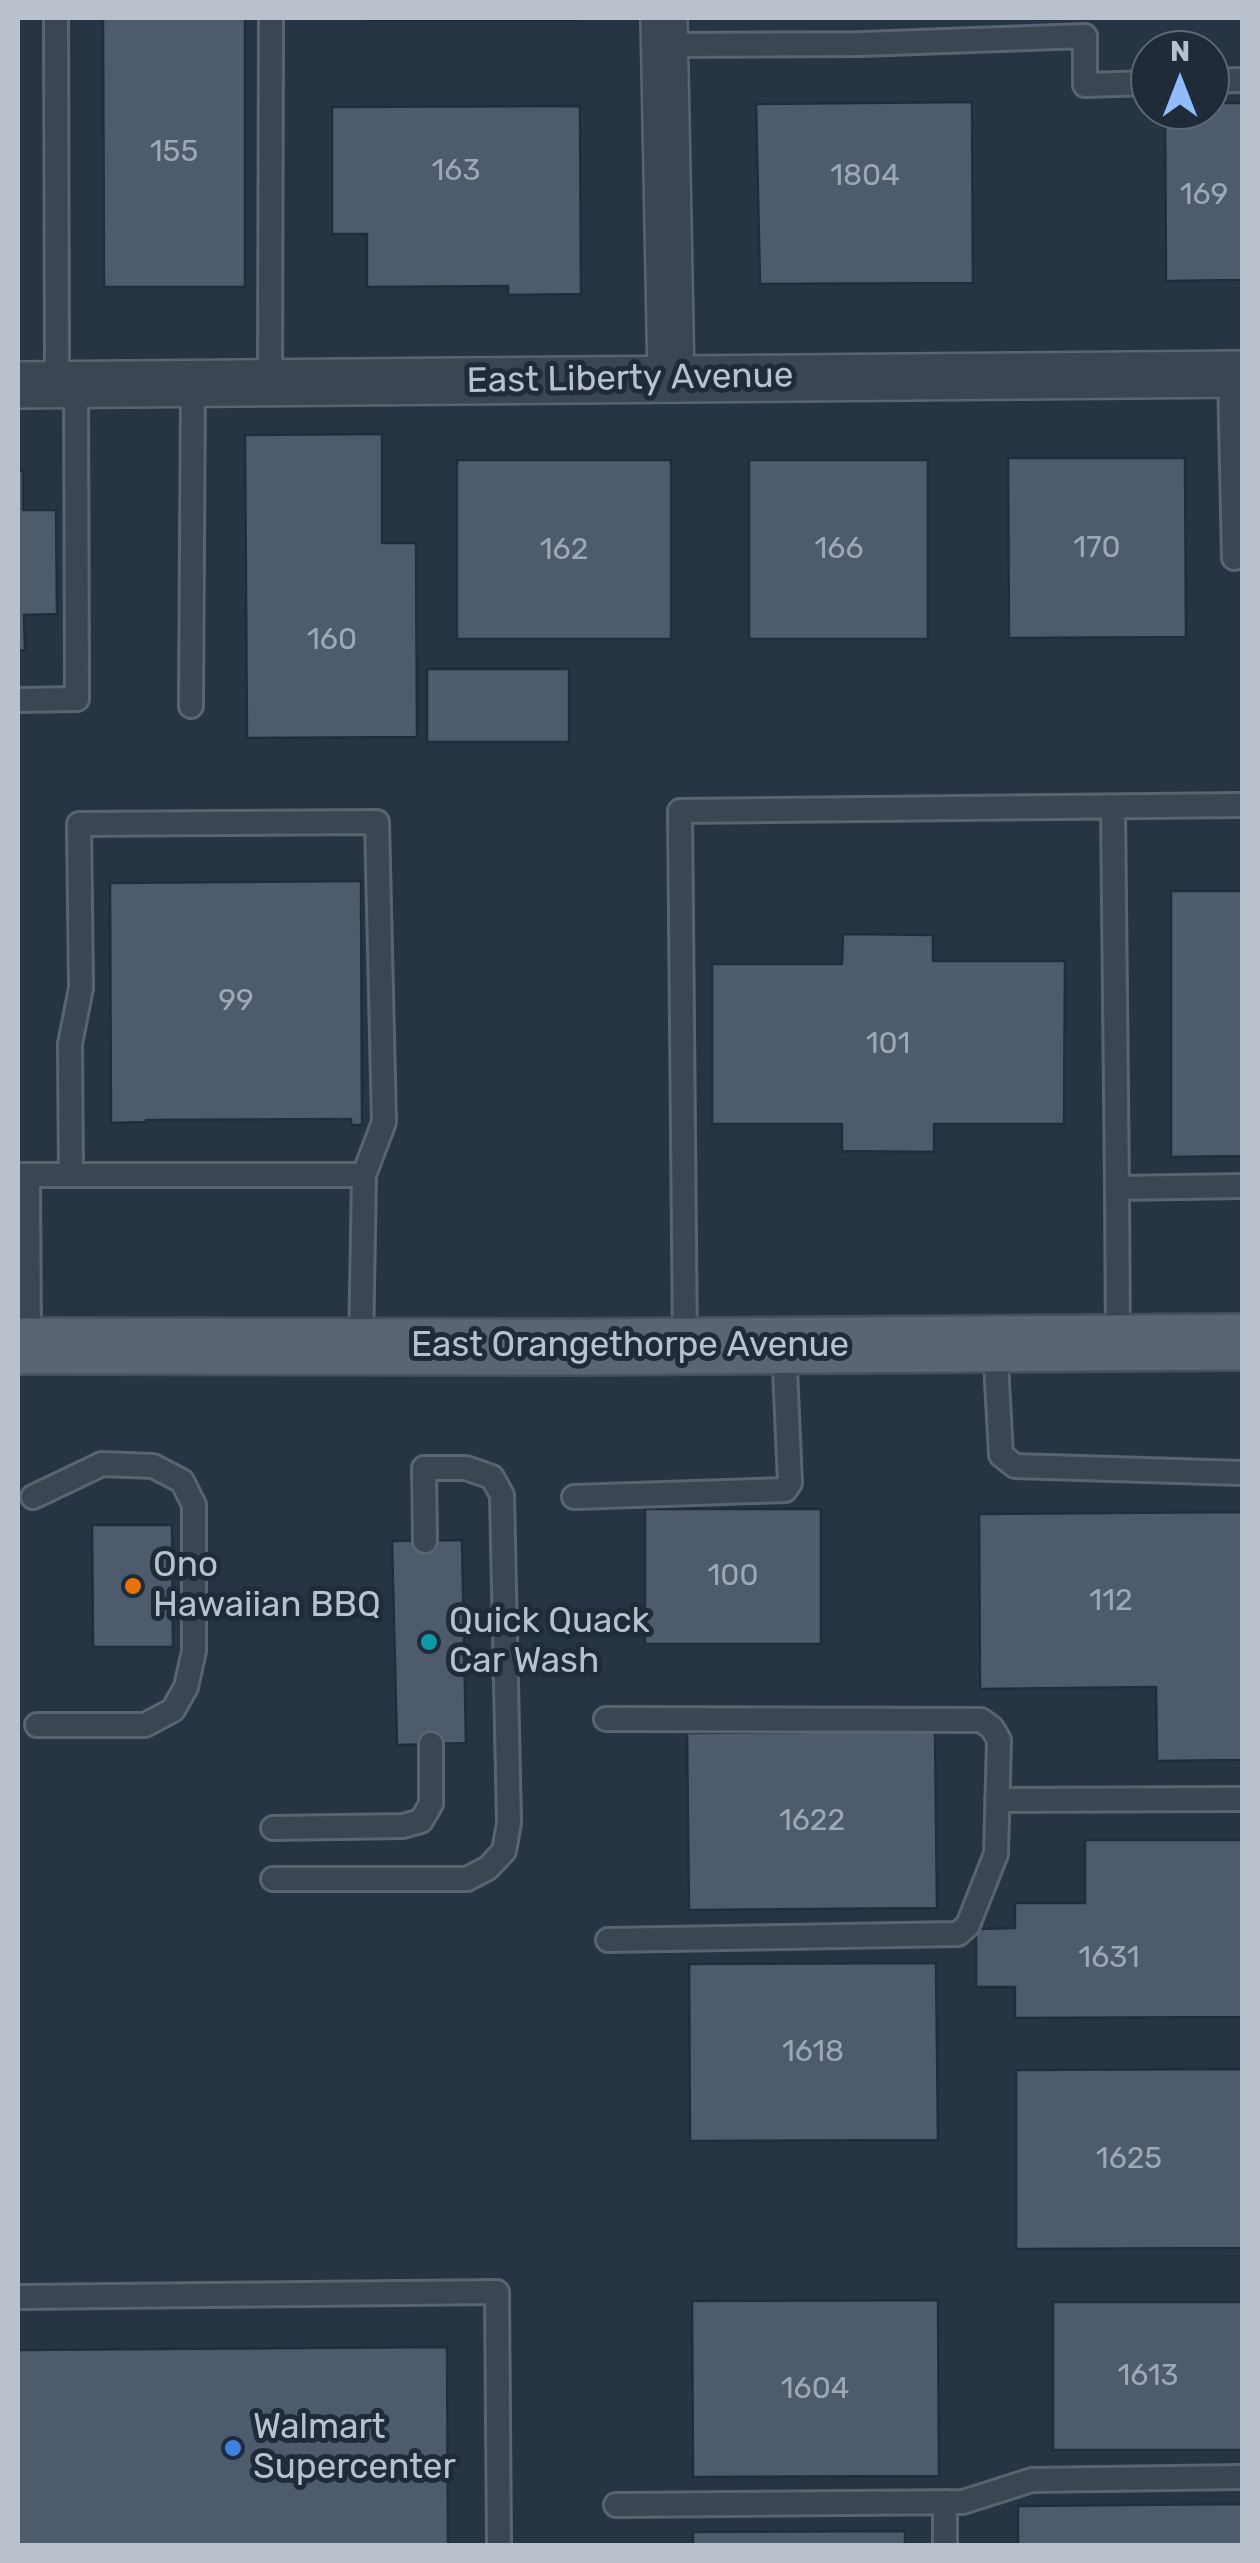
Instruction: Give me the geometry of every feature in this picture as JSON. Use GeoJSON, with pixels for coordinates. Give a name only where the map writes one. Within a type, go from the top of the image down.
{"type":"FeatureCollection","features":[{"type":"Feature","properties":{"kind":"main road","name":"East Orangethorpe Avenue"},"geometry":{"type":"LineString","coordinates":[[23,1346],[1242,1342]]}},
{"type":"Feature","properties":{"kind":"street"},"geometry":{"type":"LineString","coordinates":[[664,31],[670,379]]}},
{"type":"Feature","properties":{"kind":"street","name":"East Liberty Avenue"},"geometry":{"type":"LineString","coordinates":[[50,384],[1236,374]]}},
{"type":"Feature","properties":{"kind":"lane"},"geometry":{"type":"LineString","coordinates":[[18,700],[77,699],[50,384],[56,18]]}},
{"type":"Feature","properties":{"kind":"lane"},"geometry":{"type":"LineString","coordinates":[[270,383],[271,18]]}},
{"type":"Feature","properties":{"kind":"lane"},"geometry":{"type":"LineString","coordinates":[[664,31],[862,44],[1085,36],[1085,85],[1130,84]]}},
{"type":"Feature","properties":{"kind":"lane"},"geometry":{"type":"LineString","coordinates":[[1234,558],[1236,374]]}},
{"type":"Feature","properties":{"kind":"lane"},"geometry":{"type":"LineString","coordinates":[[191,706],[193,383]]}},
{"type":"Feature","properties":{"kind":"lane"},"geometry":{"type":"LineString","coordinates":[[684,1346],[680,812],[1242,806]]}},
{"type":"Feature","properties":{"kind":"lane"},"geometry":{"type":"LineString","coordinates":[[1113,807],[1118,1343]]}},
{"type":"Feature","properties":{"kind":"lane"},"geometry":{"type":"LineString","coordinates":[[71,1175],[70,1044],[81,988],[79,824],[377,822],[384,1122],[364,1175],[361,1347]]}},
{"type":"Feature","properties":{"kind":"lane"},"geometry":{"type":"LineString","coordinates":[[23,1346],[23,1175],[364,1175]]}},
{"type":"Feature","properties":{"kind":"lane"},"geometry":{"type":"LineString","coordinates":[[1117,1188],[1242,1186]]}},
{"type":"Feature","properties":{"kind":"lane"},"geometry":{"type":"LineString","coordinates":[[995,1344],[1001,1456],[1015,1466],[1242,1474]]}},
{"type":"Feature","properties":{"kind":"lane"},"geometry":{"type":"LineString","coordinates":[[574,1497],[785,1490],[790,1483],[784,1346]]}},
{"type":"Feature","properties":{"kind":"lane"},"geometry":{"type":"LineString","coordinates":[[32,1498],[102,1464],[153,1466],[182,1481],[194,1505],[194,1651],[186,1687],[173,1710],[145,1725],[37,1725]]}},
{"type":"Feature","properties":{"kind":"lane"},"geometry":{"type":"LineString","coordinates":[[272,1880],[467,1879],[488,1868],[504,1851],[509,1822],[502,1495],[492,1477],[466,1468],[424,1468],[425,1541]]}},
{"type":"Feature","properties":{"kind":"lane"},"geometry":{"type":"LineString","coordinates":[[606,1719],[981,1720],[992,1728],[998,1740],[996,1854],[968,1926],[958,1934],[608,1940]]}},
{"type":"Feature","properties":{"kind":"lane"},"geometry":{"type":"LineString","coordinates":[[272,1828],[403,1826],[421,1821],[430,1804],[431,1744]]}},
{"type":"Feature","properties":{"kind":"lane"},"geometry":{"type":"LineString","coordinates":[[998,1800],[1242,1799]]}},
{"type":"Feature","properties":{"kind":"lane"},"geometry":{"type":"LineString","coordinates":[[18,2297],[498,2292],[499,2546]]}},
{"type":"Feature","properties":{"kind":"lane"},"geometry":{"type":"LineString","coordinates":[[616,2505],[963,2502],[1032,2480],[1242,2477]]}},
{"type":"Feature","properties":{"kind":"lane"},"geometry":{"type":"LineString","coordinates":[[944,2502],[945,2546]]}},
{"type":"Feature","properties":{"kind":"building"},"geometry":{"type":"Polygon","coordinates":[[[103,18],[245,18],[245,287],[104,287],[103,18]]]}},
{"type":"Feature","properties":{"kind":"building"},"geometry":{"type":"Polygon","coordinates":[[[579,18],[579,21],[366,21],[579,18]]]}},
{"type":"Feature","properties":{"kind":"building"},"geometry":{"type":"Polygon","coordinates":[[[972,102],[973,283],[760,284],[756,104],[972,102]]]}},
{"type":"Feature","properties":{"kind":"building"},"geometry":{"type":"Polygon","coordinates":[[[1230,103],[1242,103],[1242,280],[1166,281],[1165,130],[1230,130],[1230,103]]]}},
{"type":"Feature","properties":{"kind":"building"},"geometry":{"type":"Polygon","coordinates":[[[580,106],[581,294],[508,295],[508,286],[367,287],[367,234],[332,234],[332,107],[580,106]]]}},
{"type":"Feature","properties":{"kind":"building"},"geometry":{"type":"Polygon","coordinates":[[[382,434],[382,543],[416,543],[417,737],[247,738],[245,435],[382,434]]]}},
{"type":"Feature","properties":{"kind":"building"},"geometry":{"type":"Polygon","coordinates":[[[1008,458],[1185,458],[1186,637],[1009,638],[1008,458]]]}},
{"type":"Feature","properties":{"kind":"building"},"geometry":{"type":"Polygon","coordinates":[[[457,460],[671,460],[671,639],[457,639],[457,460]]]}},
{"type":"Feature","properties":{"kind":"building"},"geometry":{"type":"Polygon","coordinates":[[[749,460],[928,460],[928,639],[749,639],[749,460]]]}},
{"type":"Feature","properties":{"kind":"building"},"geometry":{"type":"Polygon","coordinates":[[[18,471],[23,471],[23,510],[56,510],[57,614],[24,615],[25,650],[18,651],[18,471]]]}},
{"type":"Feature","properties":{"kind":"building"},"geometry":{"type":"Polygon","coordinates":[[[427,669],[569,669],[569,742],[427,742],[427,669]]]}},
{"type":"Feature","properties":{"kind":"building"},"geometry":{"type":"Polygon","coordinates":[[[361,881],[362,1125],[351,1125],[351,1119],[111,1123],[110,883],[361,881]]]}},
{"type":"Feature","properties":{"kind":"building"},"geometry":{"type":"Polygon","coordinates":[[[1171,891],[1242,891],[1242,1156],[1171,1157],[1171,891]]]}},
{"type":"Feature","properties":{"kind":"building"},"geometry":{"type":"Polygon","coordinates":[[[843,934],[933,935],[933,961],[1065,961],[1064,1124],[934,1124],[934,1152],[842,1151],[842,1124],[712,1124],[712,964],[842,964],[843,934]]]}},
{"type":"Feature","properties":{"kind":"building"},"geometry":{"type":"Polygon","coordinates":[[[645,1509],[821,1509],[821,1644],[645,1644],[645,1509]]]}},
{"type":"Feature","properties":{"kind":"building"},"geometry":{"type":"Polygon","coordinates":[[[1242,1512],[1242,1760],[1157,1761],[1156,1687],[980,1689],[979,1514],[1242,1512]]]}},
{"type":"Feature","properties":{"kind":"building","name":"Ono Hawaiian BBQ"},"geometry":{"type":"Polygon","coordinates":[[[92,1525],[172,1525],[173,1647],[93,1647],[92,1525]]]}},
{"type":"Feature","properties":{"kind":"building","name":"Quick Quack Car Wash"},"geometry":{"type":"Polygon","coordinates":[[[462,1540],[466,1743],[397,1745],[392,1541],[462,1540]]]}},
{"type":"Feature","properties":{"kind":"building"},"geometry":{"type":"Polygon","coordinates":[[[935,1731],[937,1908],[689,1910],[687,1733],[935,1731]]]}},
{"type":"Feature","properties":{"kind":"building"},"geometry":{"type":"Polygon","coordinates":[[[1085,1840],[1242,1840],[1242,2017],[1015,2018],[1015,1987],[976,1987],[976,1929],[1015,1928],[1015,1903],[1085,1903],[1085,1840]]]}},
{"type":"Feature","properties":{"kind":"building"},"geometry":{"type":"Polygon","coordinates":[[[936,1963],[938,2140],[690,2141],[689,1964],[936,1963]]]}},
{"type":"Feature","properties":{"kind":"building"},"geometry":{"type":"Polygon","coordinates":[[[1242,2069],[1242,2248],[1016,2249],[1016,2070],[1242,2069]]]}},
{"type":"Feature","properties":{"kind":"building"},"geometry":{"type":"Polygon","coordinates":[[[938,2300],[939,2476],[693,2477],[692,2301],[938,2300]]]}},
{"type":"Feature","properties":{"kind":"building"},"geometry":{"type":"Polygon","coordinates":[[[1053,2302],[1242,2302],[1242,2450],[1053,2450],[1053,2302]]]}},
{"type":"Feature","properties":{"kind":"building","name":"Walmart Supercenter"},"geometry":{"type":"Polygon","coordinates":[[[447,2347],[448,2546],[18,2546],[18,2350],[447,2347]]]}},
{"type":"Feature","properties":{"kind":"building"},"geometry":{"type":"Polygon","coordinates":[[[1242,2504],[1242,2546],[1018,2546],[1018,2506],[1242,2504]]]}},
{"type":"Feature","properties":{"kind":"building"},"geometry":{"type":"Polygon","coordinates":[[[905,2531],[905,2546],[693,2546],[693,2532],[905,2531]]]}},
{"type":"Feature","properties":{"kind":"place","name":"Ono Hawaiian BBQ"},"geometry":{"type":"Point","coordinates":[133,1586]}},
{"type":"Feature","properties":{"kind":"place","name":"Quick Quack Car Wash"},"geometry":{"type":"Point","coordinates":[429,1642]}},
{"type":"Feature","properties":{"kind":"place","name":"Walmart Supercenter"},"geometry":{"type":"Point","coordinates":[233,2448]}}]}
